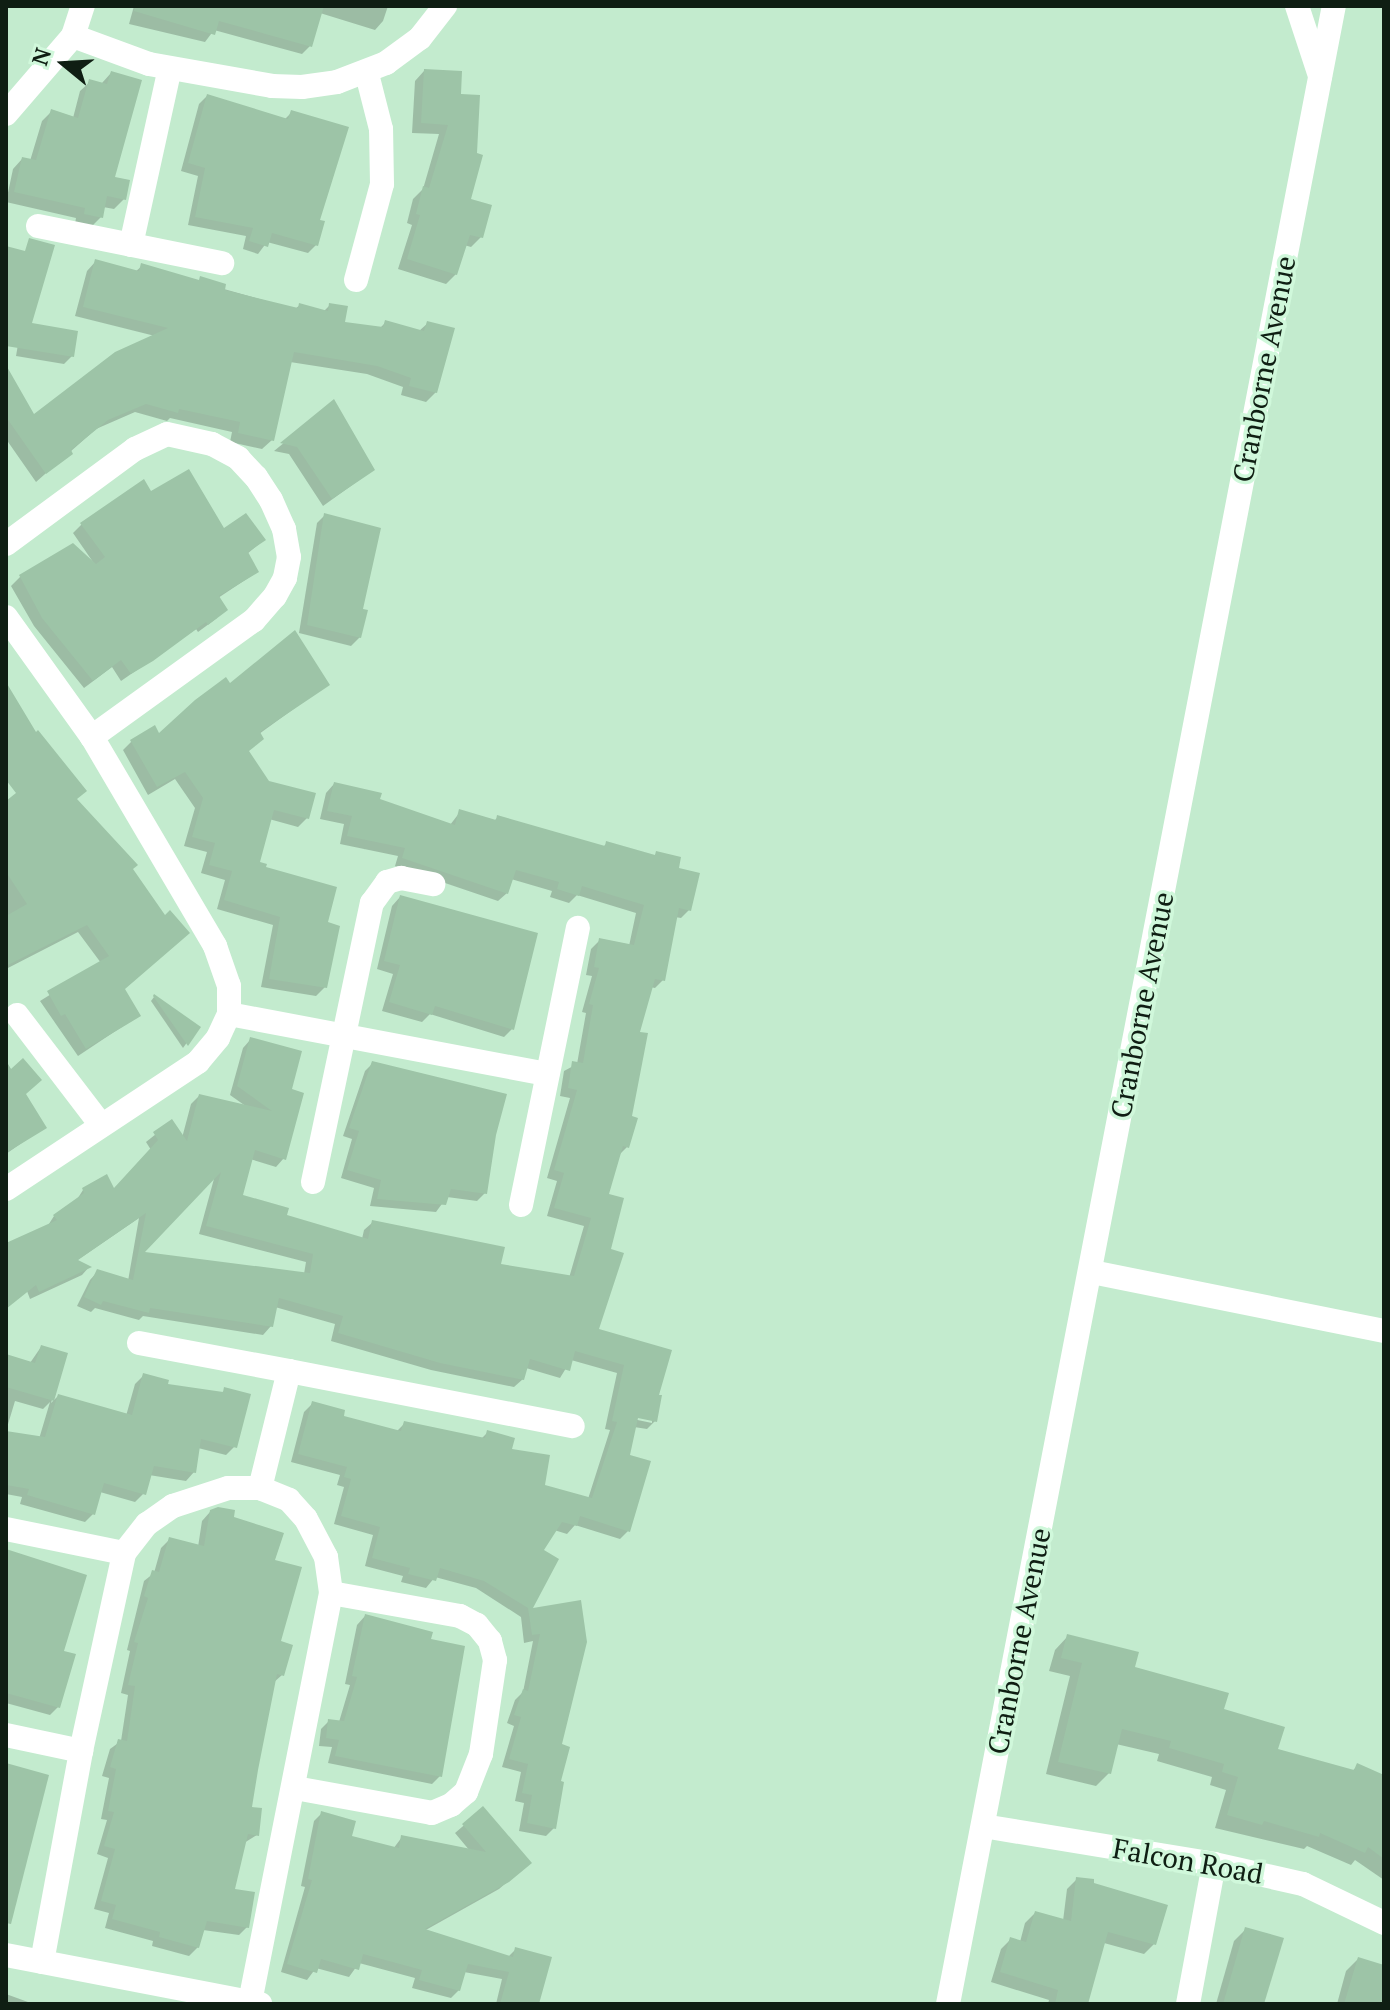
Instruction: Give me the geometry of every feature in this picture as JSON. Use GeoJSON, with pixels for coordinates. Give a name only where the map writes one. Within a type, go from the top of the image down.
{"type":"FeatureCollection","features":[{"type":"Feature","properties":{"kind":"street"},"geometry":{"type":"LineString","coordinates":[[6,114],[73,36],[83,6]]}},
{"type":"Feature","properties":{"kind":"street"},"geometry":{"type":"LineString","coordinates":[[73,36],[149,64],[272,86],[302,87],[367,74],[404,52],[445,6]]}},
{"type":"Feature","properties":{"kind":"street"},"geometry":{"type":"LineString","coordinates":[[1297,6],[1320,77]]}},
{"type":"Feature","properties":{"kind":"street","name":"Cranborne Avenue"},"geometry":{"type":"LineString","coordinates":[[948,2004],[1092,1272],[1334,6]]}},
{"type":"Feature","properties":{"kind":"street"},"geometry":{"type":"LineString","coordinates":[[131,245],[170,68]]}},
{"type":"Feature","properties":{"kind":"street"},"geometry":{"type":"LineString","coordinates":[[356,280],[382,184],[381,129],[367,74]]}},
{"type":"Feature","properties":{"kind":"street"},"geometry":{"type":"LineString","coordinates":[[38,226],[222,263]]}},
{"type":"Feature","properties":{"kind":"street"},"geometry":{"type":"LineString","coordinates":[[6,544],[135,449],[167,434],[212,444],[238,458],[256,477],[278,515],[289,557],[285,578],[275,596],[254,620],[92,737]]}},
{"type":"Feature","properties":{"kind":"street"},"geometry":{"type":"LineString","coordinates":[[6,1189],[198,1062],[218,1038],[229,1014],[229,986],[215,946],[92,737],[7,620]]}},
{"type":"Feature","properties":{"kind":"street"},"geometry":{"type":"LineString","coordinates":[[313,1182],[372,903],[387,882],[401,878],[433,884]]}},
{"type":"Feature","properties":{"kind":"street"},"geometry":{"type":"LineString","coordinates":[[521,1205],[578,928]]}},
{"type":"Feature","properties":{"kind":"street"},"geometry":{"type":"LineString","coordinates":[[229,1014],[547,1074]]}},
{"type":"Feature","properties":{"kind":"street"},"geometry":{"type":"LineString","coordinates":[[17,1015],[101,1125]]}},
{"type":"Feature","properties":{"kind":"street"},"geometry":{"type":"LineString","coordinates":[[1092,1272],[1384,1331]]}},
{"type":"Feature","properties":{"kind":"street"},"geometry":{"type":"LineString","coordinates":[[139,1343],[573,1426]]}},
{"type":"Feature","properties":{"kind":"street"},"geometry":{"type":"LineString","coordinates":[[260,1488],[289,1371]]}},
{"type":"Feature","properties":{"kind":"street"},"geometry":{"type":"LineString","coordinates":[[6,1955],[42,1962],[255,2003],[331,1593],[326,1557],[306,1519],[289,1500],[260,1488],[228,1488],[173,1506],[147,1524],[124,1553],[81,1751],[42,1962]]}},
{"type":"Feature","properties":{"kind":"street"},"geometry":{"type":"LineString","coordinates":[[6,1529],[124,1553]]}},
{"type":"Feature","properties":{"kind":"street"},"geometry":{"type":"LineString","coordinates":[[295,1788],[432,1813],[451,1805],[466,1792],[481,1754],[495,1660],[490,1641],[477,1625],[460,1616],[331,1593]]}},
{"type":"Feature","properties":{"kind":"street"},"geometry":{"type":"LineString","coordinates":[[6,1735],[81,1751]]}},
{"type":"Feature","properties":{"kind":"street","name":"Falcon Road"},"geometry":{"type":"LineString","coordinates":[[983,1826],[1214,1864],[1303,1884],[1384,1923]]}},
{"type":"Feature","properties":{"kind":"street"},"geometry":{"type":"LineString","coordinates":[[1188,2004],[1214,1864]]}},
{"type":"Feature","properties":{"kind":"building"},"geometry":{"type":"Polygon","coordinates":[[[135,6],[324,6],[312,47],[219,21],[215,35],[134,11],[135,6]]]}},
{"type":"Feature","properties":{"kind":"building"},"geometry":{"type":"Polygon","coordinates":[[[424,69],[462,71],[461,94],[480,95],[477,153],[483,155],[471,199],[492,205],[483,238],[470,235],[457,275],[407,259],[420,215],[416,214],[423,186],[429,188],[448,125],[421,123],[424,69]]]}},
{"type":"Feature","properties":{"kind":"building"},"geometry":{"type":"Polygon","coordinates":[[[111,71],[142,80],[115,177],[130,180],[126,200],[107,196],[103,218],[84,214],[85,208],[14,192],[22,157],[36,160],[51,109],[78,118],[89,79],[107,84],[111,71]]]}},
{"type":"Feature","properties":{"kind":"building"},"geometry":{"type":"Polygon","coordinates":[[[207,94],[288,119],[291,110],[349,127],[320,220],[325,221],[318,246],[272,233],[268,247],[249,241],[253,228],[195,217],[205,168],[188,163],[207,94]]]}},
{"type":"Feature","properties":{"kind":"building"},"geometry":{"type":"Polygon","coordinates":[[[29,238],[55,245],[32,323],[78,331],[74,357],[6,346],[6,246],[25,251],[29,238]]]}},
{"type":"Feature","properties":{"kind":"building"},"geometry":{"type":"Polygon","coordinates":[[[95,259],[139,271],[141,263],[199,280],[200,276],[226,284],[225,290],[298,308],[299,303],[328,311],[329,303],[348,306],[345,322],[383,327],[385,320],[424,331],[427,321],[455,328],[437,393],[409,386],[411,378],[377,366],[294,352],[274,441],[238,433],[240,422],[179,409],[178,413],[146,404],[108,420],[71,450],[73,454],[46,474],[6,417],[6,365],[34,414],[115,352],[168,328],[83,307],[95,259]]]}},
{"type":"Feature","properties":{"kind":"building"},"geometry":{"type":"Polygon","coordinates":[[[334,399],[375,470],[332,499],[297,447],[280,443],[334,399]]]}},
{"type":"Feature","properties":{"kind":"building"},"geometry":{"type":"Polygon","coordinates":[[[189,469],[224,528],[246,513],[266,540],[248,552],[259,572],[219,596],[228,610],[208,625],[206,622],[131,674],[121,660],[93,681],[42,618],[19,575],[73,543],[96,564],[105,557],[80,523],[144,479],[151,491],[189,469]]]}},
{"type":"Feature","properties":{"kind":"building"},"geometry":{"type":"Polygon","coordinates":[[[324,513],[381,528],[363,609],[368,610],[361,638],[307,625],[324,513]]]}},
{"type":"Feature","properties":{"kind":"building"},"geometry":{"type":"Polygon","coordinates":[[[295,630],[330,685],[260,732],[264,739],[249,751],[269,781],[316,793],[309,819],[274,810],[260,862],[267,864],[266,867],[337,887],[328,922],[340,926],[327,988],[269,979],[280,917],[224,900],[232,871],[209,865],[215,843],[192,837],[203,798],[185,772],[157,787],[130,740],[155,725],[159,733],[195,700],[226,677],[230,683],[295,630]]]}},
{"type":"Feature","properties":{"kind":"building"},"geometry":{"type":"Polygon","coordinates":[[[6,682],[36,732],[38,730],[87,791],[77,799],[138,865],[133,869],[165,915],[170,910],[190,933],[125,989],[141,1016],[86,1049],[47,991],[109,956],[87,925],[6,966],[6,916],[27,904],[6,872],[6,801],[16,793],[6,780],[6,682]]]}},
{"type":"Feature","properties":{"kind":"building"},"geometry":{"type":"Polygon","coordinates":[[[334,782],[382,793],[380,799],[455,825],[459,809],[496,820],[497,815],[605,846],[606,841],[655,855],[656,851],[681,857],[679,868],[700,873],[691,911],[679,908],[665,981],[655,979],[640,1032],[648,1033],[632,1116],[638,1118],[629,1148],[623,1146],[609,1194],[624,1198],[611,1249],[624,1253],[599,1329],[672,1350],[659,1395],[662,1395],[657,1422],[638,1418],[630,1455],[651,1461],[630,1532],[580,1516],[577,1526],[562,1522],[544,1550],[559,1559],[533,1608],[581,1600],[587,1642],[562,1744],[570,1747],[561,1781],[564,1782],[556,1829],[527,1823],[532,1795],[522,1793],[528,1764],[509,1759],[521,1717],[514,1715],[523,1689],[528,1691],[540,1634],[532,1635],[528,1608],[484,1581],[440,1568],[436,1581],[408,1574],[410,1568],[372,1558],[380,1527],[341,1516],[351,1479],[344,1477],[347,1467],[298,1454],[312,1401],[345,1410],[344,1416],[401,1431],[404,1421],[485,1438],[487,1430],[515,1438],[512,1449],[550,1455],[545,1485],[592,1498],[617,1422],[612,1421],[624,1365],[575,1351],[570,1371],[530,1359],[524,1380],[440,1363],[338,1333],[343,1316],[279,1298],[273,1327],[150,1308],[149,1313],[103,1301],[101,1305],[84,1297],[97,1269],[133,1280],[146,1213],[78,1260],[92,1267],[39,1292],[36,1285],[6,1309],[6,1243],[57,1220],[53,1215],[84,1193],[82,1188],[107,1174],[114,1188],[158,1140],[153,1132],[172,1119],[187,1141],[199,1094],[272,1111],[237,1086],[250,1037],[302,1051],[292,1089],[304,1093],[286,1160],[255,1150],[243,1195],[289,1208],[287,1215],[368,1239],[372,1220],[505,1247],[501,1264],[574,1276],[591,1218],[554,1208],[564,1173],[554,1170],[577,1090],[568,1088],[572,1061],[583,1063],[593,1005],[589,1004],[599,968],[594,967],[599,938],[634,945],[644,905],[582,886],[579,896],[557,889],[559,882],[516,870],[508,894],[402,858],[405,848],[347,836],[352,816],[327,811],[334,782]],[[221,1172],[145,1252],[310,1273],[313,1254],[206,1226],[221,1172]]]}},
{"type":"Feature","properties":{"kind":"building"},"geometry":{"type":"Polygon","coordinates":[[[400,895],[538,933],[514,1030],[435,1006],[432,1015],[389,1002],[400,965],[384,961],[400,895]]]}},
{"type":"Feature","properties":{"kind":"building"},"geometry":{"type":"Polygon","coordinates":[[[153,996],[201,1027],[188,1046],[153,996]]]}},
{"type":"Feature","properties":{"kind":"building"},"geometry":{"type":"Polygon","coordinates":[[[23,1058],[42,1080],[26,1094],[47,1128],[6,1153],[6,1061],[11,1069],[23,1058]]]}},
{"type":"Feature","properties":{"kind":"building"},"geometry":{"type":"Polygon","coordinates":[[[372,1061],[507,1094],[496,1135],[487,1194],[451,1189],[446,1205],[377,1199],[381,1180],[347,1170],[359,1131],[349,1128],[372,1061]]]}},
{"type":"Feature","properties":{"kind":"building"},"geometry":{"type":"Polygon","coordinates":[[[41,1345],[68,1353],[54,1401],[6,1387],[6,1354],[35,1363],[41,1345]]]}},
{"type":"Feature","properties":{"kind":"building"},"geometry":{"type":"Polygon","coordinates":[[[143,1373],[169,1380],[168,1384],[223,1392],[224,1387],[251,1394],[237,1448],[201,1439],[196,1473],[154,1466],[146,1495],[104,1483],[95,1515],[27,1495],[29,1489],[6,1485],[6,1431],[45,1437],[58,1394],[132,1415],[143,1373]]]}},
{"type":"Feature","properties":{"kind":"building"},"geometry":{"type":"Polygon","coordinates":[[[218,1507],[235,1510],[234,1517],[284,1533],[275,1560],[302,1567],[281,1641],[293,1645],[284,1676],[277,1674],[252,1807],[262,1808],[259,1836],[248,1834],[235,1889],[255,1892],[249,1928],[207,1921],[199,1948],[159,1937],[160,1932],[112,1919],[116,1905],[101,1901],[115,1849],[104,1846],[114,1812],[108,1811],[116,1769],[110,1767],[118,1739],[127,1741],[135,1686],[128,1685],[138,1643],[134,1642],[148,1598],[144,1596],[152,1570],[159,1572],[169,1537],[204,1546],[210,1510],[218,1507]]]}},
{"type":"Feature","properties":{"kind":"building"},"geometry":{"type":"Polygon","coordinates":[[[6,1549],[87,1575],[64,1651],[76,1654],[60,1708],[6,1693],[6,1549]]]}},
{"type":"Feature","properties":{"kind":"building"},"geometry":{"type":"Polygon","coordinates":[[[365,1614],[433,1632],[431,1639],[465,1646],[442,1777],[335,1756],[339,1740],[326,1738],[328,1719],[344,1721],[357,1677],[352,1676],[365,1614]]]}},
{"type":"Feature","properties":{"kind":"building"},"geometry":{"type":"Polygon","coordinates":[[[1067,1634],[1139,1652],[1135,1667],[1229,1693],[1224,1709],[1285,1727],[1278,1749],[1354,1770],[1357,1763],[1384,1775],[1384,1859],[1368,1847],[1365,1853],[1320,1833],[1319,1837],[1264,1821],[1262,1825],[1227,1815],[1238,1777],[1222,1772],[1224,1764],[1169,1748],[1171,1741],[1122,1729],[1111,1774],[1058,1762],[1082,1663],[1061,1658],[1067,1634]]]}},
{"type":"Feature","properties":{"kind":"building"},"geometry":{"type":"Polygon","coordinates":[[[6,1763],[49,1775],[11,1924],[6,1923],[6,1763]]]}},
{"type":"Feature","properties":{"kind":"building"},"geometry":{"type":"Polygon","coordinates":[[[483,1806],[532,1863],[509,1882],[425,1929],[513,1957],[515,1947],[552,1957],[539,2004],[500,2004],[509,1972],[468,1964],[460,1991],[419,1980],[422,1970],[363,1954],[359,1970],[321,1959],[317,1973],[287,1964],[312,1880],[308,1879],[321,1811],[356,1821],[352,1836],[399,1848],[401,1835],[486,1852],[462,1824],[483,1806]]]}},
{"type":"Feature","properties":{"kind":"building"},"geometry":{"type":"Polygon","coordinates":[[[1076,1877],[1094,1879],[1094,1883],[1168,1905],[1156,1945],[1108,1932],[1088,2004],[1055,2004],[1058,1990],[1000,1972],[1010,1937],[1026,1942],[1035,1911],[1071,1921],[1076,1877]]]}},
{"type":"Feature","properties":{"kind":"building"},"geometry":{"type":"Polygon","coordinates":[[[1245,1927],[1284,1938],[1264,2004],[1223,2004],[1245,1927]]]}},
{"type":"Feature","properties":{"kind":"building"},"geometry":{"type":"Polygon","coordinates":[[[1358,1957],[1384,1965],[1384,2004],[1344,2004],[1358,1957]]]}}]}
